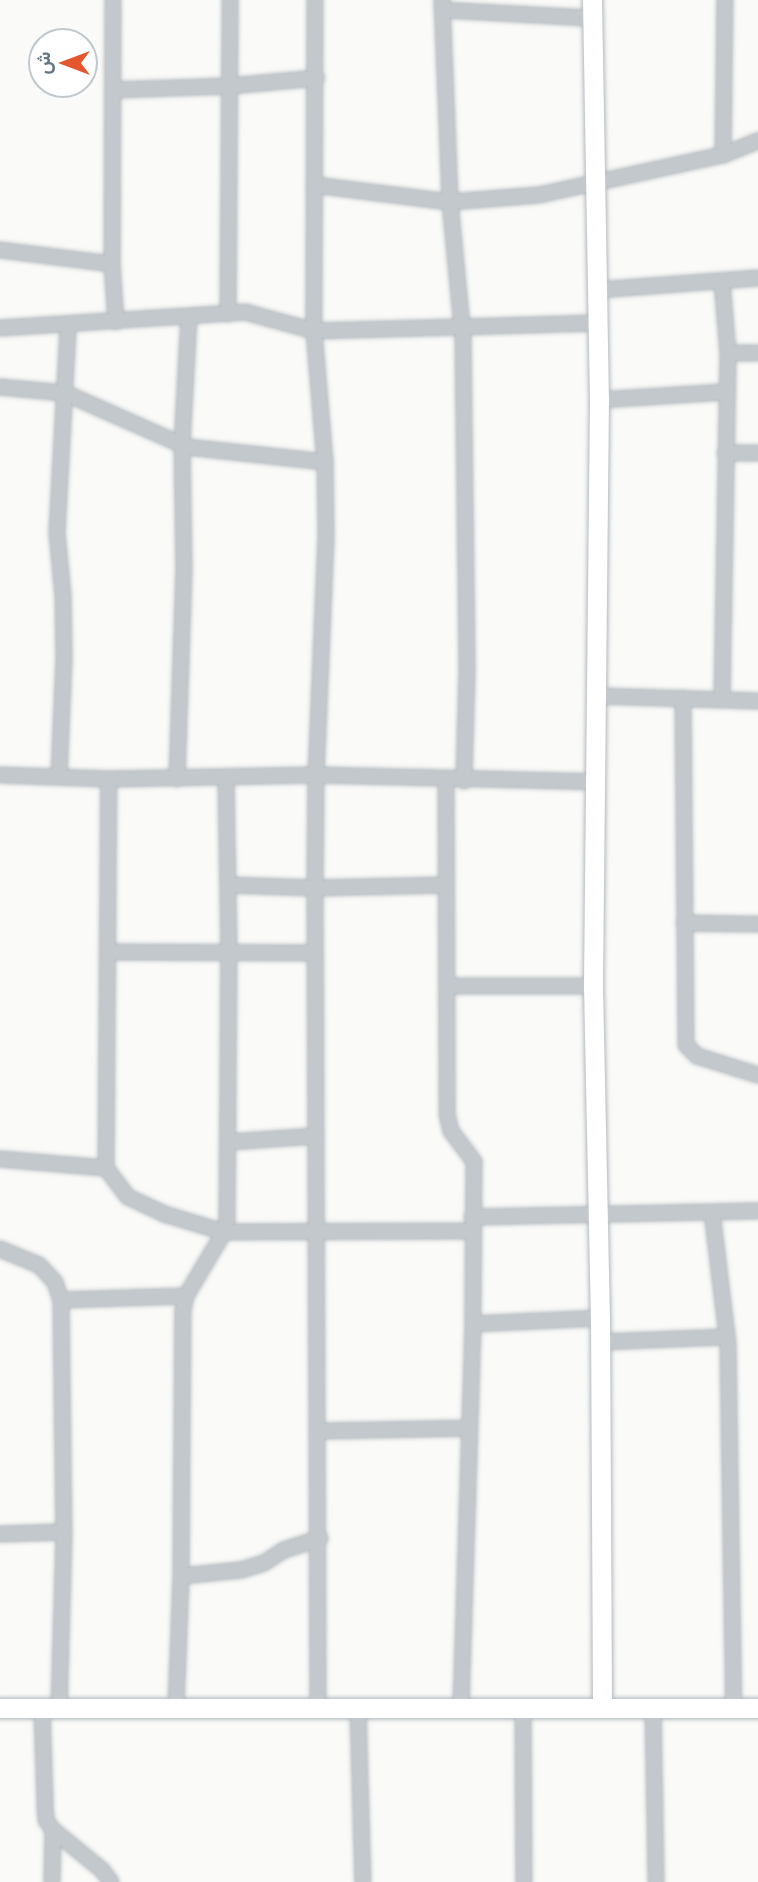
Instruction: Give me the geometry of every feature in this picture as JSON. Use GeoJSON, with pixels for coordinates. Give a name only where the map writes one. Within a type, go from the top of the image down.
{"type":"FeatureCollection","features":[{"type":"Feature","properties":{"kind":"street"},"geometry":{"type":"LineString","coordinates":[[113,0],[112,264],[116,322]]}},
{"type":"Feature","properties":{"kind":"street"},"geometry":{"type":"LineString","coordinates":[[228,314],[230,0]]}},
{"type":"Feature","properties":{"kind":"street"},"geometry":{"type":"LineString","coordinates":[[315,0],[317,78],[314,331],[325,462],[326,537],[314,888],[320,1538],[318,1708]]}},
{"type":"Feature","properties":{"kind":"street"},"geometry":{"type":"LineString","coordinates":[[723,155],[725,0]]}},
{"type":"Feature","properties":{"kind":"street"},"geometry":{"type":"LineString","coordinates":[[464,781],[467,671],[462,326],[450,202],[442,5],[592,9],[599,400],[593,986],[600,1318],[603,1707]]}},
{"type":"Feature","properties":{"kind":"street"},"geometry":{"type":"LineString","coordinates":[[113,90],[230,86],[317,78]]}},
{"type":"Feature","properties":{"kind":"street"},"geometry":{"type":"LineString","coordinates":[[314,185],[450,202],[557,192],[723,155],[758,141]]}},
{"type":"Feature","properties":{"kind":"street"},"geometry":{"type":"LineString","coordinates":[[0,250],[112,264]]}},
{"type":"Feature","properties":{"kind":"street"},"geometry":{"type":"LineString","coordinates":[[597,290],[758,278]]}},
{"type":"Feature","properties":{"kind":"street"},"geometry":{"type":"LineString","coordinates":[[722,281],[727,354],[722,699]]}},
{"type":"Feature","properties":{"kind":"street"},"geometry":{"type":"LineString","coordinates":[[0,328],[68,326],[228,314],[256,314],[314,331],[597,323]]}},
{"type":"Feature","properties":{"kind":"street"},"geometry":{"type":"LineString","coordinates":[[177,779],[184,571],[181,445],[189,317]]}},
{"type":"Feature","properties":{"kind":"street"},"geometry":{"type":"LineString","coordinates":[[59,777],[64,658],[62,573],[57,533],[68,326]]}},
{"type":"Feature","properties":{"kind":"street"},"geometry":{"type":"LineString","coordinates":[[727,354],[758,353]]}},
{"type":"Feature","properties":{"kind":"street"},"geometry":{"type":"LineString","coordinates":[[0,387],[65,393],[181,445],[325,462]]}},
{"type":"Feature","properties":{"kind":"street"},"geometry":{"type":"LineString","coordinates":[[599,400],[725,392]]}},
{"type":"Feature","properties":{"kind":"street"},"geometry":{"type":"LineString","coordinates":[[725,453],[758,453]]}},
{"type":"Feature","properties":{"kind":"street"},"geometry":{"type":"LineString","coordinates":[[596,696],[758,701]]}},
{"type":"Feature","properties":{"kind":"street"},"geometry":{"type":"LineString","coordinates":[[683,698],[686,1045],[697,1056],[758,1075]]}},
{"type":"Feature","properties":{"kind":"street"},"geometry":{"type":"LineString","coordinates":[[0,775],[226,779],[316,775],[446,781],[595,782]]}},
{"type":"Feature","properties":{"kind":"street"},"geometry":{"type":"LineString","coordinates":[[109,779],[106,1168],[128,1196],[164,1214],[224,1232],[472,1224],[596,1214],[758,1211]]}},
{"type":"Feature","properties":{"kind":"street"},"geometry":{"type":"LineString","coordinates":[[176,1708],[181,1576],[181,1340],[186,1296],[224,1232],[227,1221],[229,952],[226,779]]}},
{"type":"Feature","properties":{"kind":"street"},"geometry":{"type":"LineString","coordinates":[[446,781],[447,1114],[451,1130],[474,1162],[473,1324],[461,1707]]}},
{"type":"Feature","properties":{"kind":"street"},"geometry":{"type":"LineString","coordinates":[[228,885],[314,888],[445,886]]}},
{"type":"Feature","properties":{"kind":"street"},"geometry":{"type":"LineString","coordinates":[[684,923],[758,924]]}},
{"type":"Feature","properties":{"kind":"street"},"geometry":{"type":"LineString","coordinates":[[109,952],[315,953]]}},
{"type":"Feature","properties":{"kind":"street"},"geometry":{"type":"LineString","coordinates":[[447,986],[593,986]]}},
{"type":"Feature","properties":{"kind":"street"},"geometry":{"type":"LineString","coordinates":[[229,1142],[316,1136]]}},
{"type":"Feature","properties":{"kind":"street"},"geometry":{"type":"LineString","coordinates":[[0,1159],[106,1168]]}},
{"type":"Feature","properties":{"kind":"street"},"geometry":{"type":"LineString","coordinates":[[712,1212],[727,1337],[734,1707]]}},
{"type":"Feature","properties":{"kind":"street"},"geometry":{"type":"LineString","coordinates":[[0,1249],[39,1265],[55,1282],[61,1300],[64,1532],[50,1707],[46,1820],[53,1830],[102,1870],[111,1882]]}},
{"type":"Feature","properties":{"kind":"street"},"geometry":{"type":"LineString","coordinates":[[61,1300],[186,1296]]}},
{"type":"Feature","properties":{"kind":"street"},"geometry":{"type":"LineString","coordinates":[[473,1324],[600,1318]]}},
{"type":"Feature","properties":{"kind":"street"},"geometry":{"type":"LineString","coordinates":[[600,1342],[727,1337]]}},
{"type":"Feature","properties":{"kind":"street"},"geometry":{"type":"LineString","coordinates":[[319,1431],[469,1428]]}},
{"type":"Feature","properties":{"kind":"street"},"geometry":{"type":"LineString","coordinates":[[0,1534],[64,1532]]}},
{"type":"Feature","properties":{"kind":"street"},"geometry":{"type":"LineString","coordinates":[[181,1576],[241,1570],[264,1563],[284,1549],[320,1538]]}},
{"type":"Feature","properties":{"kind":"street"},"geometry":{"type":"LineString","coordinates":[[358,1707],[363,1882]]}},
{"type":"Feature","properties":{"kind":"street"},"geometry":{"type":"LineString","coordinates":[[653,1707],[656,1882]]}},
{"type":"Feature","properties":{"kind":"street"},"geometry":{"type":"LineString","coordinates":[[0,1708],[758,1707]]}},
{"type":"Feature","properties":{"kind":"street"},"geometry":{"type":"LineString","coordinates":[[523,1708],[524,1882]]}},
{"type":"Feature","properties":{"kind":"street"},"geometry":{"type":"LineString","coordinates":[[52,1882],[53,1830]]}}]}
